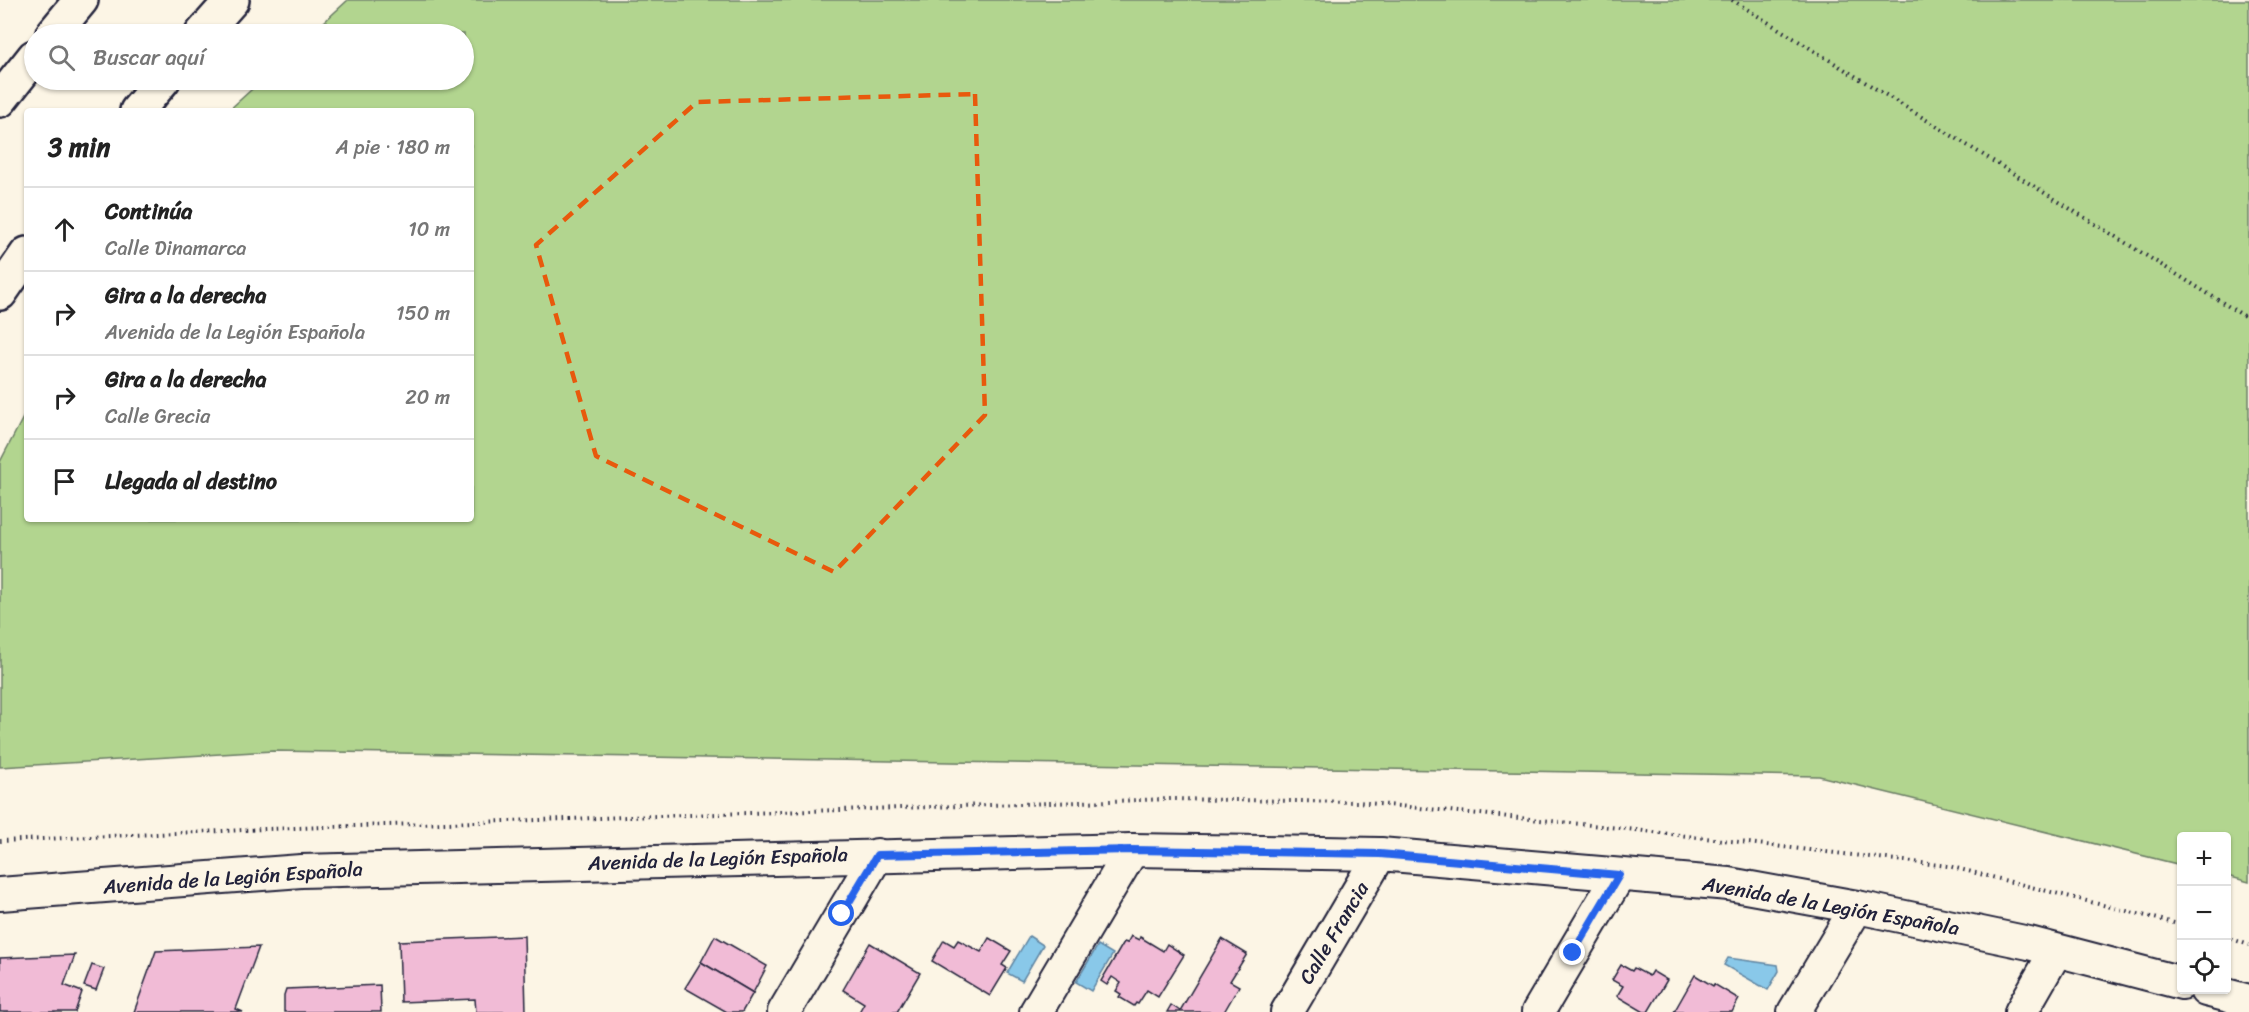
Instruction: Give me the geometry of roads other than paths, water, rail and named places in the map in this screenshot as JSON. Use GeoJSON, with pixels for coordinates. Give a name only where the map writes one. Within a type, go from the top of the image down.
{"type":"FeatureCollection","features":[{"type":"Feature","properties":{"kind":"street"},"geometry":{"type":"LineString","coordinates":[[61,24],[81,0]]}},
{"type":"Feature","properties":{"kind":"street"},"geometry":{"type":"LineString","coordinates":[[210,24],[232,0]]}},
{"type":"Feature","properties":{"kind":"street"},"geometry":{"type":"LineString","coordinates":[[0,100],[24,70]]}},
{"type":"Feature","properties":{"kind":"street"},"geometry":{"type":"LineString","coordinates":[[140,108],[155,90]]}},
{"type":"Feature","properties":{"kind":"street"},"geometry":{"type":"LineString","coordinates":[[0,293],[24,258]]}},
{"type":"Feature","properties":{"kind":"street"},"geometry":{"type":"LineString","coordinates":[[1036,1012],[1132,850]]}},
{"type":"Feature","properties":{"kind":"street","name":"Avenida de la Legión Española"},"geometry":{"type":"LineString","coordinates":[[0,894],[301,871],[1132,850],[1380,854],[1729,884],[1857,907],[2056,951],[2177,982]]}},
{"type":"Feature","properties":{"kind":"street","name":"Calle Francia"},"geometry":{"type":"LineString","coordinates":[[1287,1012],[1380,854]]}},
{"type":"Feature","properties":{"kind":"street"},"geometry":{"type":"LineString","coordinates":[[784,1012],[877,855]]}},
{"type":"Feature","properties":{"kind":"street"},"geometry":{"type":"LineString","coordinates":[[1538,1012],[1619,875]]}},
{"type":"Feature","properties":{"kind":"street"},"geometry":{"type":"LineString","coordinates":[[1794,1012],[1857,907]]}},
{"type":"Feature","properties":{"kind":"street"},"geometry":{"type":"LineString","coordinates":[[2021,1012],[2056,951]]}},
{"type":"Feature","properties":{"kind":"street"},"geometry":{"type":"LineString","coordinates":[[2222,994],[2249,1001]]}},
{"type":"Feature","properties":{"kind":"water"},"geometry":{"type":"Polygon","coordinates":[[[1029,936],[1043,945],[1022,981],[1007,973],[1029,936]]]}},
{"type":"Feature","properties":{"kind":"water"},"geometry":{"type":"Polygon","coordinates":[[[1098,945],[1113,954],[1091,991],[1076,982],[1098,945]]]}},
{"type":"Feature","properties":{"kind":"water"},"geometry":{"type":"Polygon","coordinates":[[[1728,958],[1778,965],[1779,971],[1768,990],[1724,965],[1728,958]]]}}]}
